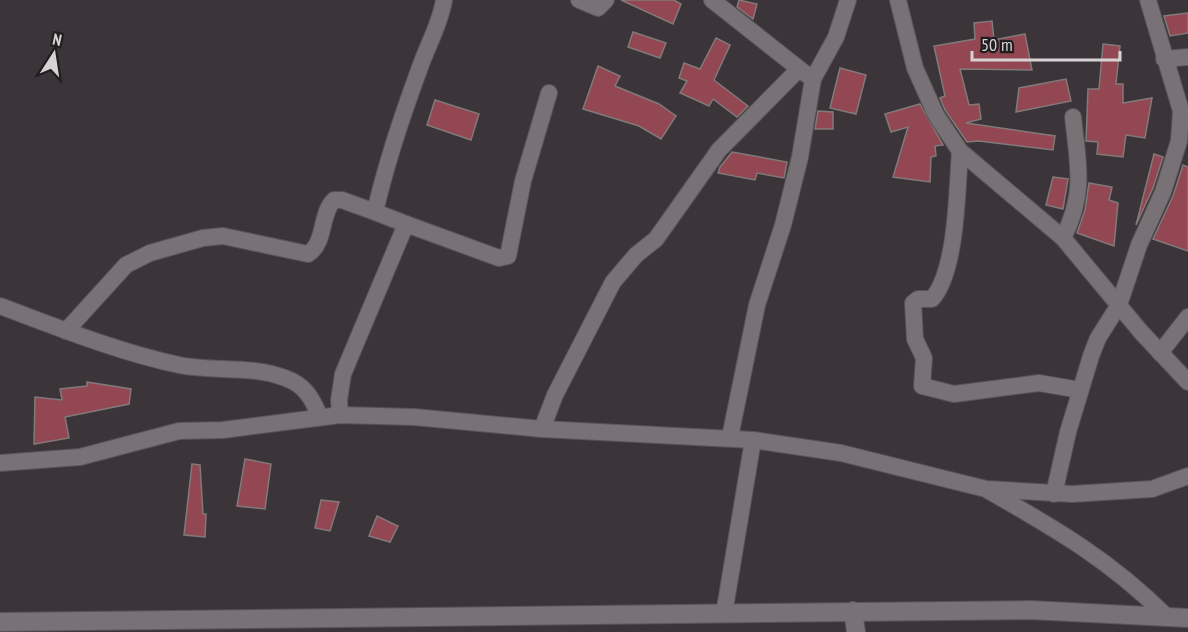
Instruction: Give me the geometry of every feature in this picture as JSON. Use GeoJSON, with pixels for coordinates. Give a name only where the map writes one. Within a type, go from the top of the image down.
{"type":"FeatureCollection","features":[{"type":"Feature","properties":{"kind":"street"},"geometry":{"type":"LineString","coordinates":[[375,212],[397,134],[422,60],[440,21],[444,0]]}},
{"type":"Feature","properties":{"kind":"street"},"geometry":{"type":"LineString","coordinates":[[579,0],[598,8],[606,0]]}},
{"type":"Feature","properties":{"kind":"street"},"geometry":{"type":"LineString","coordinates":[[712,0],[813,79]]}},
{"type":"Feature","properties":{"kind":"street"},"geometry":{"type":"LineString","coordinates":[[730,437],[757,305],[783,225],[800,157],[813,79],[836,37],[848,0]]}},
{"type":"Feature","properties":{"kind":"street"},"geometry":{"type":"LineString","coordinates":[[898,0],[915,68],[936,116],[960,151],[1064,238],[1160,353],[1188,382]]}},
{"type":"Feature","properties":{"kind":"street"},"geometry":{"type":"LineString","coordinates":[[1054,494],[1080,390],[1098,338],[1119,304],[1139,245],[1163,192],[1179,141],[1180,111],[1148,0]]}},
{"type":"Feature","properties":{"kind":"street"},"geometry":{"type":"LineString","coordinates":[[1164,59],[1188,57]]}},
{"type":"Feature","properties":{"kind":"street"},"geometry":{"type":"LineString","coordinates":[[542,429],[555,396],[613,282],[636,255],[656,239],[719,150],[799,69]]}},
{"type":"Feature","properties":{"kind":"street"},"geometry":{"type":"LineString","coordinates":[[66,331],[126,265],[150,253],[212,236],[308,254],[317,243],[330,205],[334,200],[342,200],[499,258],[508,256],[522,181],[549,93]]}},
{"type":"Feature","properties":{"kind":"street"},"geometry":{"type":"LineString","coordinates":[[1064,238],[1071,222],[1080,183],[1073,117]]}},
{"type":"Feature","properties":{"kind":"street"},"geometry":{"type":"LineString","coordinates":[[960,151],[951,255],[939,292],[932,299],[918,298],[913,303],[912,309],[915,339],[924,358],[922,386],[954,394],[1039,382],[1080,390]]}},
{"type":"Feature","properties":{"kind":"street"},"geometry":{"type":"LineString","coordinates":[[340,415],[339,400],[343,374],[406,224]]}},
{"type":"Feature","properties":{"kind":"street"},"geometry":{"type":"LineString","coordinates":[[0,306],[66,331],[180,365],[284,377],[310,394],[320,417]]}},
{"type":"Feature","properties":{"kind":"street"},"geometry":{"type":"LineString","coordinates":[[1160,353],[1188,317]]}},
{"type":"Feature","properties":{"kind":"street"},"geometry":{"type":"LineString","coordinates":[[0,463],[80,457],[179,431],[223,430],[340,415],[414,417],[542,429],[730,437],[842,453],[986,489],[1054,494],[1152,489],[1188,476]]}},
{"type":"Feature","properties":{"kind":"street"},"geometry":{"type":"LineString","coordinates":[[724,614],[753,440]]}},
{"type":"Feature","properties":{"kind":"street"},"geometry":{"type":"LineString","coordinates":[[986,489],[1079,543],[1132,582],[1166,616]]}},
{"type":"Feature","properties":{"kind":"street"},"geometry":{"type":"LineString","coordinates":[[0,622],[1030,610],[1188,618]]}},
{"type":"Feature","properties":{"kind":"street"},"geometry":{"type":"LineString","coordinates":[[854,611],[856,632]]}},
{"type":"Feature","properties":{"kind":"building"},"geometry":{"type":"Polygon","coordinates":[[[621,0],[674,0],[681,4],[673,24],[621,0]]]}},
{"type":"Feature","properties":{"kind":"building"},"geometry":{"type":"Polygon","coordinates":[[[739,0],[757,4],[753,19],[737,7],[739,0]]]}},
{"type":"Feature","properties":{"kind":"building"},"geometry":{"type":"Polygon","coordinates":[[[1188,13],[1188,33],[1170,36],[1164,16],[1188,13]]]}},
{"type":"Feature","properties":{"kind":"building"},"geometry":{"type":"Polygon","coordinates":[[[992,21],[994,40],[1025,34],[1032,70],[960,69],[969,105],[979,104],[981,119],[966,123],[1055,136],[1053,150],[979,141],[967,142],[945,110],[940,98],[945,96],[934,46],[975,39],[974,23],[992,21]]]}},
{"type":"Feature","properties":{"kind":"building"},"geometry":{"type":"Polygon","coordinates":[[[633,32],[666,43],[660,58],[628,47],[633,32]]]}},
{"type":"Feature","properties":{"kind":"building"},"geometry":{"type":"Polygon","coordinates":[[[716,38],[730,45],[714,80],[748,106],[737,117],[713,99],[709,106],[680,93],[687,81],[679,78],[684,63],[700,69],[716,38]]]}},
{"type":"Feature","properties":{"kind":"building"},"geometry":{"type":"Polygon","coordinates":[[[1103,44],[1120,46],[1116,84],[1123,84],[1123,103],[1152,98],[1145,138],[1126,135],[1123,157],[1097,154],[1098,142],[1086,141],[1088,89],[1099,89],[1103,44]]]}},
{"type":"Feature","properties":{"kind":"building"},"geometry":{"type":"Polygon","coordinates":[[[598,66],[620,76],[615,86],[659,104],[676,116],[661,139],[639,126],[583,109],[598,66]]]}},
{"type":"Feature","properties":{"kind":"building"},"geometry":{"type":"Polygon","coordinates":[[[840,68],[866,75],[856,114],[830,108],[840,68]]]}},
{"type":"Feature","properties":{"kind":"building"},"geometry":{"type":"Polygon","coordinates":[[[1066,79],[1071,101],[1016,112],[1019,88],[1066,79]]]}},
{"type":"Feature","properties":{"kind":"building"},"geometry":{"type":"Polygon","coordinates":[[[435,100],[479,114],[471,140],[427,125],[435,100]]]}},
{"type":"Feature","properties":{"kind":"building"},"geometry":{"type":"Polygon","coordinates":[[[920,104],[943,145],[935,146],[936,156],[931,157],[930,182],[893,177],[908,127],[891,132],[885,114],[920,104]]]}},
{"type":"Feature","properties":{"kind":"building"},"geometry":{"type":"Polygon","coordinates":[[[818,111],[833,112],[833,129],[815,129],[818,111]]]}},
{"type":"Feature","properties":{"kind":"building"},"geometry":{"type":"Polygon","coordinates":[[[732,152],[787,162],[784,178],[757,173],[755,180],[718,173],[732,152]]]}},
{"type":"Feature","properties":{"kind":"building"},"geometry":{"type":"Polygon","coordinates":[[[1154,154],[1163,157],[1153,188],[1136,225],[1154,154]]]}},
{"type":"Feature","properties":{"kind":"building"},"geometry":{"type":"Polygon","coordinates":[[[1183,165],[1188,167],[1188,251],[1153,239],[1173,196],[1183,165]]]}},
{"type":"Feature","properties":{"kind":"building"},"geometry":{"type":"Polygon","coordinates":[[[1053,177],[1068,179],[1063,209],[1046,205],[1053,177]]]}},
{"type":"Feature","properties":{"kind":"building"},"geometry":{"type":"Polygon","coordinates":[[[1089,183],[1112,187],[1109,200],[1118,203],[1114,246],[1077,233],[1085,210],[1089,183]]]}},
{"type":"Feature","properties":{"kind":"building"},"geometry":{"type":"Polygon","coordinates":[[[87,382],[131,389],[129,404],[65,417],[69,438],[34,444],[35,397],[62,400],[60,389],[87,386],[87,382]]]}},
{"type":"Feature","properties":{"kind":"building"},"geometry":{"type":"Polygon","coordinates":[[[245,459],[271,464],[265,509],[237,506],[245,459]]]}},
{"type":"Feature","properties":{"kind":"building"},"geometry":{"type":"Polygon","coordinates":[[[192,464],[200,465],[203,514],[206,514],[205,537],[184,535],[192,464]]]}},
{"type":"Feature","properties":{"kind":"building"},"geometry":{"type":"Polygon","coordinates":[[[321,500],[339,502],[330,531],[315,528],[321,500]]]}},
{"type":"Feature","properties":{"kind":"building"},"geometry":{"type":"Polygon","coordinates":[[[377,516],[398,526],[390,542],[369,536],[377,516]]]}}]}
